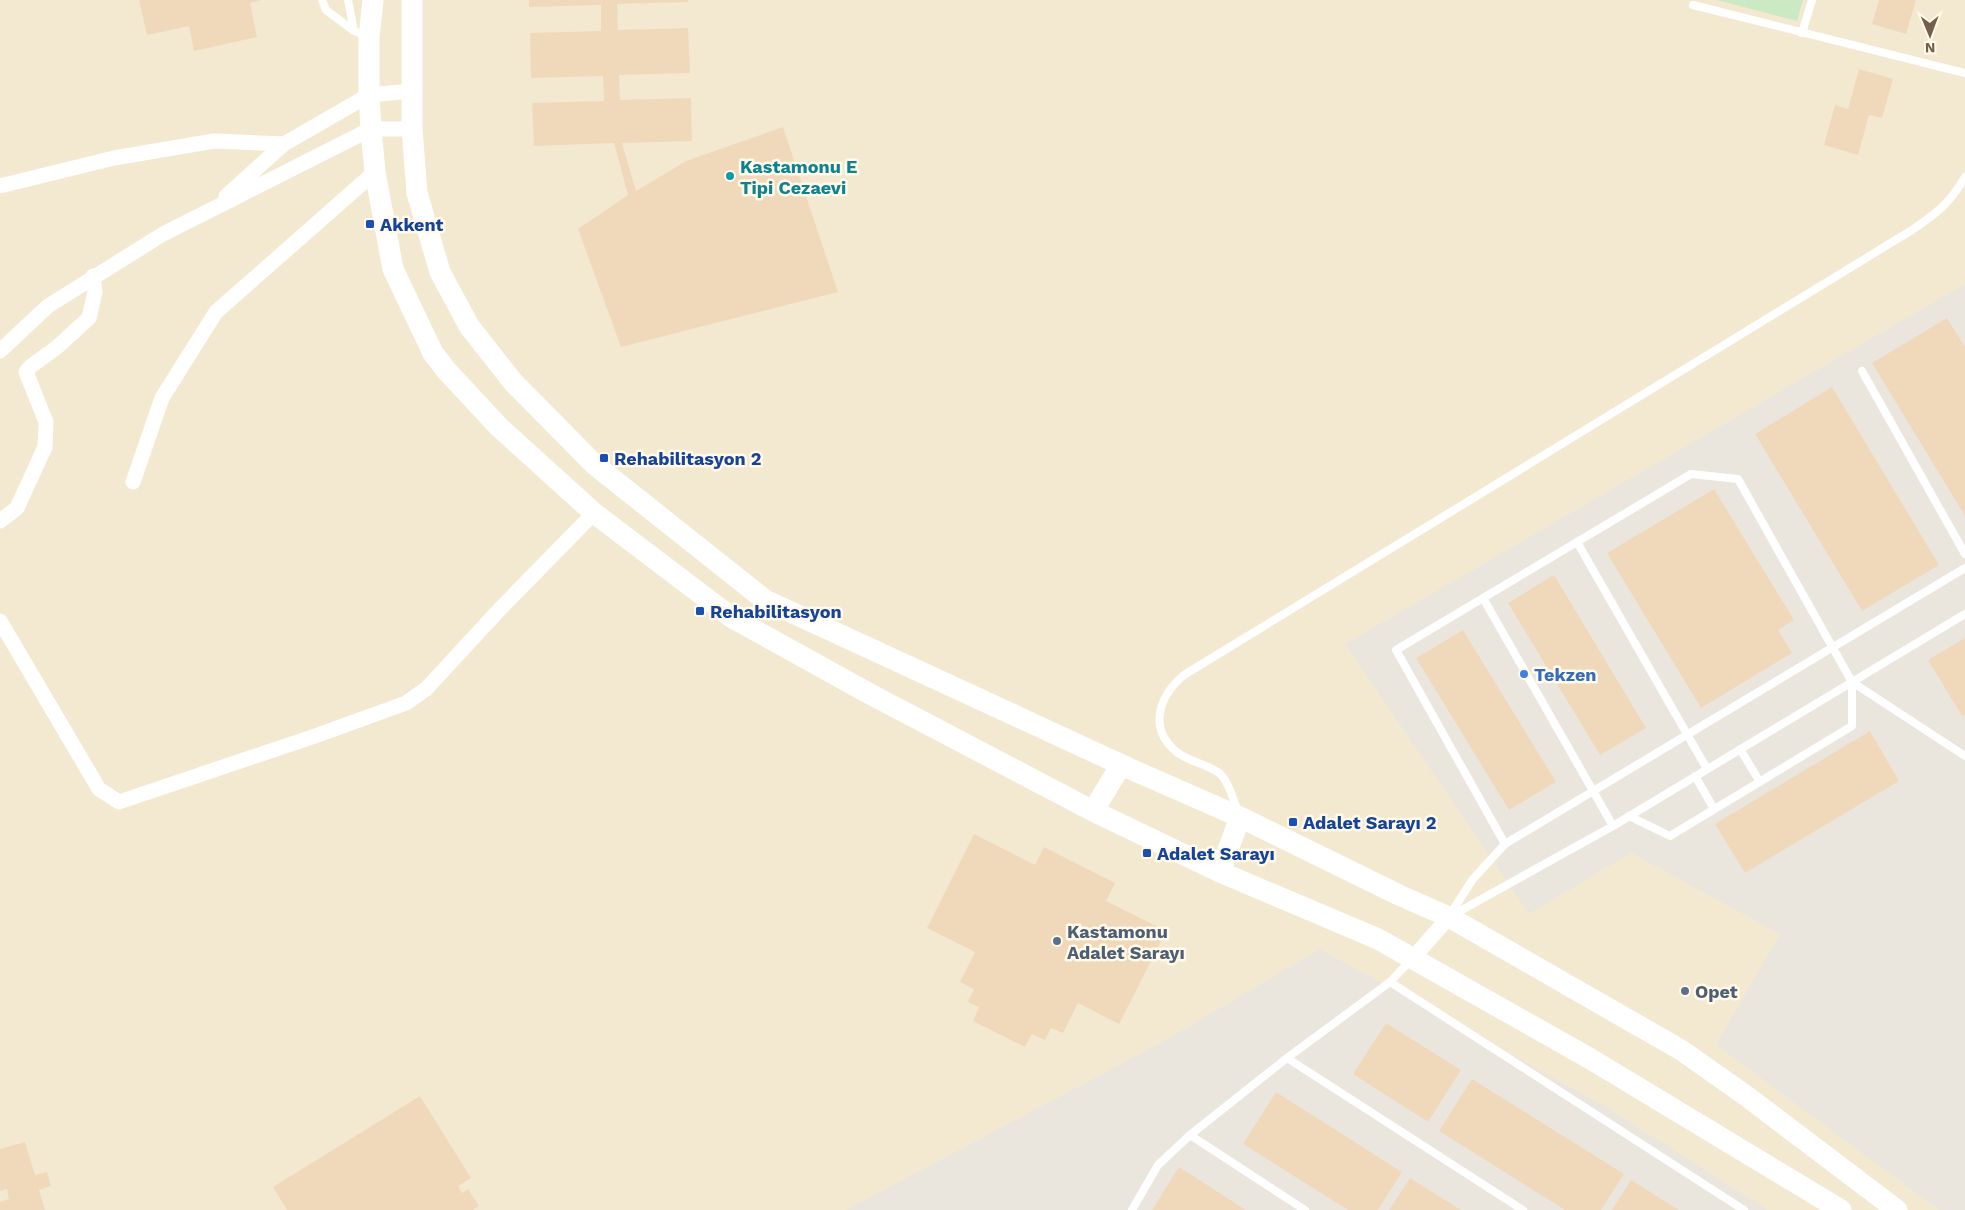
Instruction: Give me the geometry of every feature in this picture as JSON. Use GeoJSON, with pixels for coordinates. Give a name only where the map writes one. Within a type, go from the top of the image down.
{"type":"FeatureCollection","features":[{"type":"Feature","properties":{"kind":"main road"},"geometry":{"type":"LineString","coordinates":[[373,0],[362,34],[375,172],[392,269],[433,353],[446,370],[499,427],[594,513],[731,617],[870,694],[1093,811],[1220,872],[1378,939],[1589,1058],[1841,1210]]}},
{"type":"Feature","properties":{"kind":"main road"},"geometry":{"type":"LineString","coordinates":[[412,0],[412,129],[417,193],[440,272],[469,326],[513,382],[595,465],[765,600],[1121,765],[1240,817],[1399,895],[1449,917],[1681,1050],[1746,1095],[1897,1210]]}},
{"type":"Feature","properties":{"kind":"main road"},"geometry":{"type":"LineString","coordinates":[[1093,811],[1121,765]]}},
{"type":"Feature","properties":{"kind":"main road"},"geometry":{"type":"LineString","coordinates":[[1220,872],[1240,817]]}},
{"type":"Feature","properties":{"kind":"street"},"geometry":{"type":"LineString","coordinates":[[210,210],[284,144],[369,95],[412,91]]}},
{"type":"Feature","properties":{"kind":"street"},"geometry":{"type":"LineString","coordinates":[[0,351],[48,306],[93,276],[163,234],[371,129],[412,129]]}},
{"type":"Feature","properties":{"kind":"street"},"geometry":{"type":"LineString","coordinates":[[0,186],[114,158],[214,141],[284,144]]}},
{"type":"Feature","properties":{"kind":"street"},"geometry":{"type":"LineString","coordinates":[[133,482],[162,398],[216,312],[375,172]]}},
{"type":"Feature","properties":{"kind":"street"},"geometry":{"type":"LineString","coordinates":[[0,521],[18,508],[45,447],[46,422],[26,372],[89,318],[95,292],[93,276]]}},
{"type":"Feature","properties":{"kind":"street"},"geometry":{"type":"LineString","coordinates":[[0,621],[99,789],[119,802],[318,735],[406,703],[426,689],[499,610],[594,513]]}},
{"type":"Feature","properties":{"kind":"street"},"geometry":{"type":"LineString","coordinates":[[1413,958],[1449,917]]}},
{"type":"Feature","properties":{"kind":"lane"},"geometry":{"type":"LineString","coordinates":[[322,0],[326,10],[362,34]]}},
{"type":"Feature","properties":{"kind":"lane"},"geometry":{"type":"LineString","coordinates":[[348,0],[362,34]]}},
{"type":"Feature","properties":{"kind":"lane"},"geometry":{"type":"LineString","coordinates":[[1802,33],[1812,0]]}},
{"type":"Feature","properties":{"kind":"lane"},"geometry":{"type":"LineString","coordinates":[[1693,6],[1965,73]]}},
{"type":"Feature","properties":{"kind":"lane"},"geometry":{"type":"LineString","coordinates":[[1240,817],[1225,781],[1220,774],[1189,760],[1177,752],[1167,742],[1162,731],[1159,718],[1164,700],[1174,683],[1184,674],[1912,230],[1953,197],[1965,177]]}},
{"type":"Feature","properties":{"kind":"lane"},"geometry":{"type":"LineString","coordinates":[[1862,371],[1965,554]]}},
{"type":"Feature","properties":{"kind":"lane"},"geometry":{"type":"LineString","coordinates":[[1505,844],[1396,650],[1691,474],[1738,479],[1852,682],[1965,756]]}},
{"type":"Feature","properties":{"kind":"lane"},"geometry":{"type":"LineString","coordinates":[[1577,542],[1707,769]]}},
{"type":"Feature","properties":{"kind":"lane"},"geometry":{"type":"LineString","coordinates":[[1449,917],[1473,879],[1505,844],[1965,568]]}},
{"type":"Feature","properties":{"kind":"lane"},"geometry":{"type":"LineString","coordinates":[[1483,598],[1613,826]]}},
{"type":"Feature","properties":{"kind":"lane"},"geometry":{"type":"LineString","coordinates":[[1449,917],[1613,826],[1965,614]]}},
{"type":"Feature","properties":{"kind":"lane"},"geometry":{"type":"LineString","coordinates":[[1629,816],[1670,836],[1760,782],[1852,726],[1852,682]]}},
{"type":"Feature","properties":{"kind":"lane"},"geometry":{"type":"LineString","coordinates":[[1740,749],[1760,782]]}},
{"type":"Feature","properties":{"kind":"lane"},"geometry":{"type":"LineString","coordinates":[[1695,776],[1714,809]]}},
{"type":"Feature","properties":{"kind":"lane"},"geometry":{"type":"LineString","coordinates":[[1132,1210],[1158,1165],[1190,1135],[1287,1058],[1390,982],[1413,958]]}},
{"type":"Feature","properties":{"kind":"lane"},"geometry":{"type":"LineString","coordinates":[[1390,982],[1744,1210]]}},
{"type":"Feature","properties":{"kind":"lane"},"geometry":{"type":"LineString","coordinates":[[1287,1058],[1523,1210]]}},
{"type":"Feature","properties":{"kind":"lane"},"geometry":{"type":"LineString","coordinates":[[1190,1135],[1305,1210]]}},
{"type":"Feature","properties":{"kind":"shaded area"},"geometry":{"type":"Polygon","coordinates":[[[0,0],[1965,0],[1965,1210],[0,1210],[0,0]]]}},
{"type":"Feature","properties":{"kind":"shaded area"},"geometry":{"type":"Polygon","coordinates":[[[1965,284],[1965,1210],[1939,1210],[1716,1045],[1780,934],[1631,853],[1529,914],[1345,644],[1965,284]]]}},
{"type":"Feature","properties":{"kind":"shaded area"},"geometry":{"type":"Polygon","coordinates":[[[1320,949],[1608,1108],[1768,1210],[846,1210],[1166,1040],[1320,949]]]}},
{"type":"Feature","properties":{"kind":"green space"},"geometry":{"type":"Polygon","coordinates":[[[1717,0],[1803,0],[1797,21],[1717,0]]]}},
{"type":"Feature","properties":{"kind":"building"},"geometry":{"type":"Polygon","coordinates":[[[139,0],[262,0],[250,3],[257,37],[194,51],[189,26],[147,35],[139,0]]]}},
{"type":"Feature","properties":{"kind":"building","name":"Kastamonu E Tipi Cezaevi"},"geometry":{"type":"Polygon","coordinates":[[[529,0],[688,0],[688,2],[617,4],[618,30],[688,28],[690,73],[619,75],[620,100],[691,98],[692,141],[622,143],[636,191],[686,161],[783,127],[838,292],[621,347],[578,229],[628,195],[614,143],[534,146],[532,103],[604,101],[603,76],[531,78],[530,33],[601,31],[601,5],[529,7],[529,0]]]}},
{"type":"Feature","properties":{"kind":"building"},"geometry":{"type":"Polygon","coordinates":[[[1879,0],[1916,0],[1906,34],[1872,24],[1879,0]]]}},
{"type":"Feature","properties":{"kind":"building"},"geometry":{"type":"Polygon","coordinates":[[[1859,69],[1893,79],[1882,118],[1869,115],[1858,155],[1824,145],[1835,105],[1848,109],[1859,69]]]}},
{"type":"Feature","properties":{"kind":"building"},"geometry":{"type":"Polygon","coordinates":[[[1947,318],[1965,347],[1965,516],[1872,363],[1947,318]]]}},
{"type":"Feature","properties":{"kind":"building"},"geometry":{"type":"Polygon","coordinates":[[[1832,387],[1939,565],[1862,611],[1755,434],[1832,387]]]}},
{"type":"Feature","properties":{"kind":"building"},"geometry":{"type":"Polygon","coordinates":[[[1714,489],[1794,620],[1778,630],[1792,653],[1701,708],[1607,553],[1714,489]]]}},
{"type":"Feature","properties":{"kind":"building"},"geometry":{"type":"Polygon","coordinates":[[[1554,575],[1646,728],[1600,755],[1508,603],[1554,575]]]}},
{"type":"Feature","properties":{"kind":"building"},"geometry":{"type":"Polygon","coordinates":[[[1463,630],[1556,782],[1509,810],[1416,658],[1463,630]]]}},
{"type":"Feature","properties":{"kind":"building"},"geometry":{"type":"Polygon","coordinates":[[[1965,638],[1965,715],[1962,716],[1928,660],[1965,638]]]}},
{"type":"Feature","properties":{"kind":"building"},"geometry":{"type":"Polygon","coordinates":[[[1870,731],[1899,781],[1745,873],[1715,824],[1870,731]]]}},
{"type":"Feature","properties":{"kind":"building","name":"Kastamonu Adalet Sarayı"},"geometry":{"type":"Polygon","coordinates":[[[974,834],[1035,865],[1044,847],[1115,883],[1106,901],[1166,931],[1119,1024],[1078,1003],[1063,1033],[1051,1028],[1045,1040],[1032,1034],[1025,1047],[973,1021],[979,1007],[968,1002],[974,989],[960,982],[975,952],[927,928],[974,834]]]}},
{"type":"Feature","properties":{"kind":"building"},"geometry":{"type":"Polygon","coordinates":[[[1386,1023],[1461,1070],[1428,1122],[1353,1074],[1386,1023]]]}},
{"type":"Feature","properties":{"kind":"building"},"geometry":{"type":"Polygon","coordinates":[[[1472,1079],[1624,1174],[1601,1210],[1565,1210],[1439,1131],[1472,1079]]]}},
{"type":"Feature","properties":{"kind":"building"},"geometry":{"type":"Polygon","coordinates":[[[1276,1092],[1402,1172],[1378,1210],[1348,1210],[1243,1144],[1276,1092]]]}},
{"type":"Feature","properties":{"kind":"building"},"geometry":{"type":"Polygon","coordinates":[[[420,1096],[471,1178],[458,1186],[462,1193],[468,1189],[479,1206],[473,1210],[287,1210],[273,1187],[420,1096]]]}},
{"type":"Feature","properties":{"kind":"building"},"geometry":{"type":"Polygon","coordinates":[[[25,1142],[35,1175],[47,1172],[51,1186],[39,1190],[45,1210],[0,1210],[0,1202],[9,1199],[7,1189],[0,1191],[0,1149],[25,1142]]]}},
{"type":"Feature","properties":{"kind":"building"},"geometry":{"type":"Polygon","coordinates":[[[1179,1167],[1246,1210],[1152,1210],[1179,1167]]]}},
{"type":"Feature","properties":{"kind":"building"},"geometry":{"type":"Polygon","coordinates":[[[1410,1178],[1461,1210],[1389,1210],[1410,1178]]]}},
{"type":"Feature","properties":{"kind":"building"},"geometry":{"type":"Polygon","coordinates":[[[1631,1180],[1679,1210],[1612,1210],[1631,1180]]]}},
{"type":"Feature","properties":{"kind":"place","name":"Kastamonu E Tipi Cezaevi"},"geometry":{"type":"Point","coordinates":[730,176]}},
{"type":"Feature","properties":{"kind":"place","name":"Akkent"},"geometry":{"type":"Point","coordinates":[370,224]}},
{"type":"Feature","properties":{"kind":"place","name":"Rehabilitasyon 2"},"geometry":{"type":"Point","coordinates":[604,458]}},
{"type":"Feature","properties":{"kind":"place","name":"Rehabilitasyon"},"geometry":{"type":"Point","coordinates":[700,611]}},
{"type":"Feature","properties":{"kind":"place","name":"Tekzen"},"geometry":{"type":"Point","coordinates":[1524,674]}},
{"type":"Feature","properties":{"kind":"place","name":"Adalet Sarayı 2"},"geometry":{"type":"Point","coordinates":[1293,822]}},
{"type":"Feature","properties":{"kind":"place","name":"Adalet Sarayı"},"geometry":{"type":"Point","coordinates":[1147,853]}},
{"type":"Feature","properties":{"kind":"place","name":"Kastamonu Adalet Sarayı"},"geometry":{"type":"Point","coordinates":[1057,941]}},
{"type":"Feature","properties":{"kind":"place","name":"Opet"},"geometry":{"type":"Point","coordinates":[1685,991]}}]}
